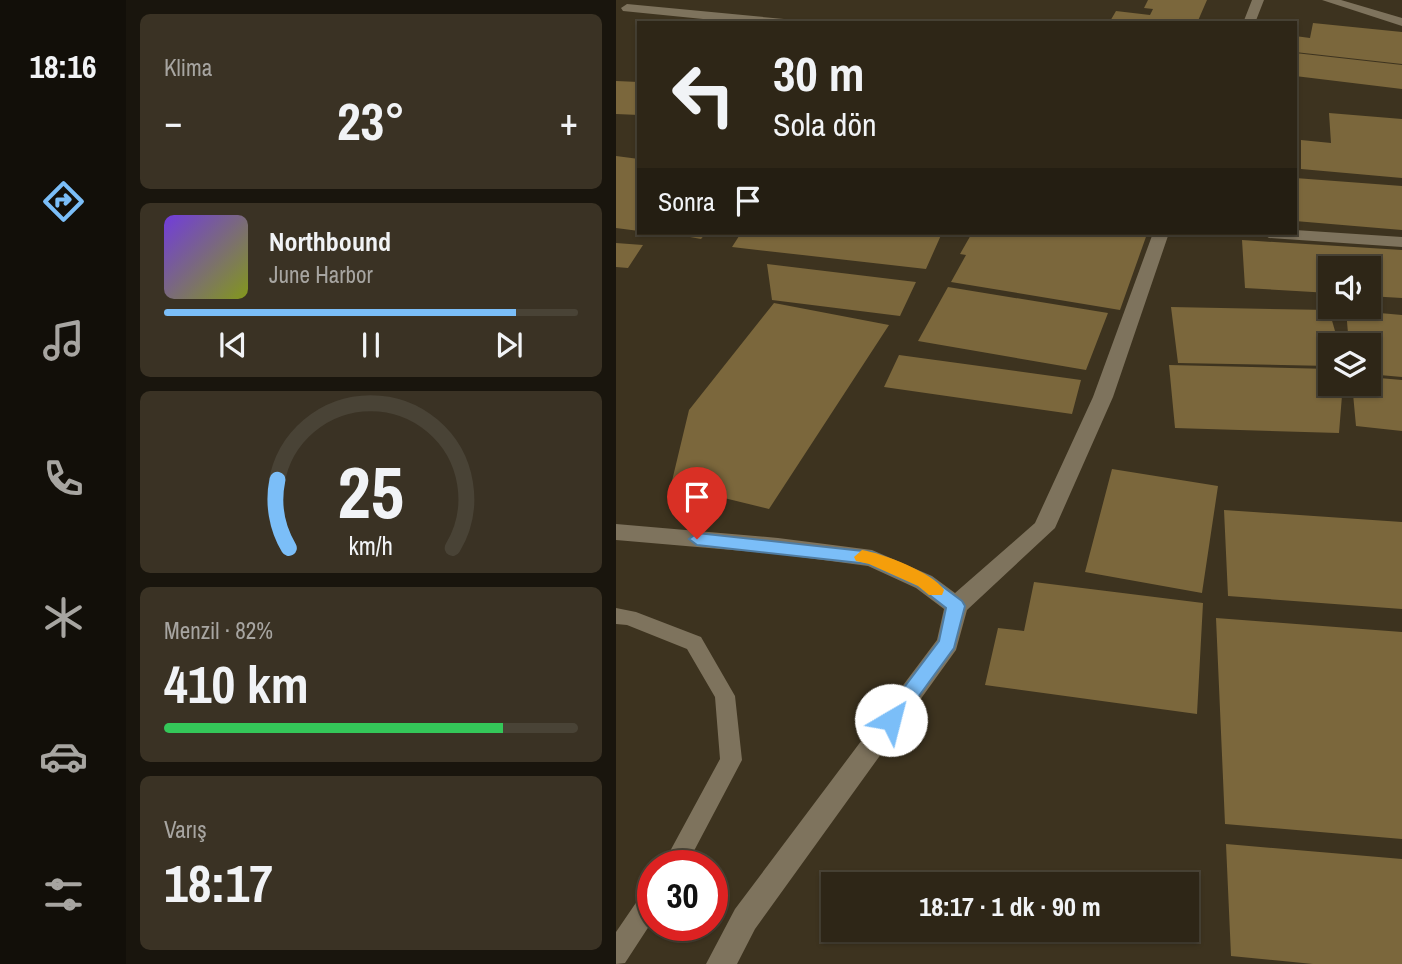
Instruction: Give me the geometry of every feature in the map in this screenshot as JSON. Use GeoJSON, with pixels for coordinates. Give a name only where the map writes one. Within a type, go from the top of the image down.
{"type":"FeatureCollection","features":[{"type":"Feature","properties":{"kind":"street"},"geometry":{"type":"LineString","coordinates":[[1250,21],[1258,0]]}},
{"type":"Feature","properties":{"kind":"street"},"geometry":{"type":"LineString","coordinates":[[1328,0],[1402,22]]}},
{"type":"Feature","properties":{"kind":"street"},"geometry":{"type":"LineString","coordinates":[[616,18],[632,4],[768,21]]}},
{"type":"Feature","properties":{"kind":"street"},"geometry":{"type":"LineString","coordinates":[[721,964],[745,919],[948,643],[956,606],[1044,528],[1103,397],[1160,235]]}},
{"type":"Feature","properties":{"kind":"street"},"geometry":{"type":"LineString","coordinates":[[1297,235],[1402,242]]}},
{"type":"Feature","properties":{"kind":"street"},"geometry":{"type":"LineString","coordinates":[[616,532],[778,546],[872,558],[924,582],[956,606]]}},
{"type":"Feature","properties":{"kind":"lane"},"geometry":{"type":"LineString","coordinates":[[616,616],[629,617],[694,643],[724,696],[731,760],[683,850]]}},
{"type":"Feature","properties":{"kind":"lane"},"geometry":{"type":"LineString","coordinates":[[616,954],[637,923]]}},
{"type":"Feature","properties":{"kind":"building"},"geometry":{"type":"Polygon","coordinates":[[[1148,0],[1207,0],[1198,21],[1110,21],[1116,11],[1150,15],[1153,9],[1144,8],[1148,0]]]}},
{"type":"Feature","properties":{"kind":"building"},"geometry":{"type":"Polygon","coordinates":[[[1313,23],[1402,32],[1402,64],[1297,52],[1297,36],[1310,38],[1313,23]]]}},
{"type":"Feature","properties":{"kind":"building"},"geometry":{"type":"Polygon","coordinates":[[[1297,53],[1402,65],[1402,89],[1297,76],[1297,53]]]}},
{"type":"Feature","properties":{"kind":"building"},"geometry":{"type":"Polygon","coordinates":[[[616,81],[637,82],[637,115],[616,114],[616,81]]]}},
{"type":"Feature","properties":{"kind":"building"},"geometry":{"type":"Polygon","coordinates":[[[1329,113],[1402,119],[1402,178],[1301,169],[1301,140],[1331,143],[1329,113]]]}},
{"type":"Feature","properties":{"kind":"building"},"geometry":{"type":"Polygon","coordinates":[[[616,156],[637,159],[637,231],[616,228],[616,156]]]}},
{"type":"Feature","properties":{"kind":"building"},"geometry":{"type":"Polygon","coordinates":[[[1297,178],[1402,186],[1402,230],[1297,221],[1297,178]]]}},
{"type":"Feature","properties":{"kind":"building"},"geometry":{"type":"Polygon","coordinates":[[[679,235],[704,235],[701,239],[679,235]]]}},
{"type":"Feature","properties":{"kind":"building"},"geometry":{"type":"Polygon","coordinates":[[[740,235],[941,235],[926,269],[732,247],[740,235]]]}},
{"type":"Feature","properties":{"kind":"building"},"geometry":{"type":"Polygon","coordinates":[[[971,235],[1147,235],[1120,310],[951,282],[966,255],[960,254],[971,235]]]}},
{"type":"Feature","properties":{"kind":"building"},"geometry":{"type":"Polygon","coordinates":[[[1242,240],[1402,250],[1402,298],[1381,297],[1381,256],[1318,256],[1318,292],[1245,288],[1242,240]]]}},
{"type":"Feature","properties":{"kind":"building"},"geometry":{"type":"Polygon","coordinates":[[[616,243],[643,245],[628,268],[616,267],[616,243]]]}},
{"type":"Feature","properties":{"kind":"building"},"geometry":{"type":"Polygon","coordinates":[[[767,264],[916,282],[900,316],[772,300],[767,264]]]}},
{"type":"Feature","properties":{"kind":"building"},"geometry":{"type":"Polygon","coordinates":[[[948,287],[1108,313],[1086,370],[918,341],[948,287]]]}},
{"type":"Feature","properties":{"kind":"building"},"geometry":{"type":"Polygon","coordinates":[[[774,303],[889,325],[769,509],[671,485],[689,410],[774,303]]]}},
{"type":"Feature","properties":{"kind":"building"},"geometry":{"type":"Polygon","coordinates":[[[1171,307],[1318,310],[1318,319],[1332,319],[1336,333],[1318,333],[1318,366],[1178,363],[1171,307]]]}},
{"type":"Feature","properties":{"kind":"building"},"geometry":{"type":"Polygon","coordinates":[[[1381,313],[1402,315],[1402,377],[1381,375],[1381,333],[1348,333],[1347,319],[1381,319],[1381,313]]]}},
{"type":"Feature","properties":{"kind":"building"},"geometry":{"type":"Polygon","coordinates":[[[899,355],[1081,380],[1072,414],[884,387],[899,355]]]}},
{"type":"Feature","properties":{"kind":"building"},"geometry":{"type":"Polygon","coordinates":[[[1169,365],[1318,369],[1318,396],[1342,396],[1339,433],[1175,428],[1169,365]]]}},
{"type":"Feature","properties":{"kind":"building"},"geometry":{"type":"Polygon","coordinates":[[[1381,378],[1402,380],[1402,431],[1356,426],[1353,396],[1381,396],[1381,378]]]}},
{"type":"Feature","properties":{"kind":"building"},"geometry":{"type":"Polygon","coordinates":[[[1112,469],[1218,486],[1202,593],[1085,572],[1112,469]]]}},
{"type":"Feature","properties":{"kind":"building"},"geometry":{"type":"Polygon","coordinates":[[[1224,510],[1402,522],[1402,609],[1228,596],[1224,510]]]}},
{"type":"Feature","properties":{"kind":"building"},"geometry":{"type":"Polygon","coordinates":[[[1034,582],[1203,603],[1197,714],[985,685],[998,628],[1024,631],[1034,582]]]}},
{"type":"Feature","properties":{"kind":"building"},"geometry":{"type":"Polygon","coordinates":[[[1216,618],[1402,632],[1402,839],[1225,824],[1216,618]]]}},
{"type":"Feature","properties":{"kind":"building"},"geometry":{"type":"Polygon","coordinates":[[[1226,844],[1402,859],[1402,964],[1313,964],[1231,956],[1226,844]]]}},
{"type":"Feature","properties":{"kind":"slow traffic"},"geometry":{"type":"LineString","coordinates":[[862,557],[872,558],[924,582],[935,590]]}},
{"type":"Feature","properties":{"kind":"route"},"geometry":{"type":"LineString","coordinates":[[697,539],[872,558],[924,582],[956,606],[948,643],[891,720]]}}]}
